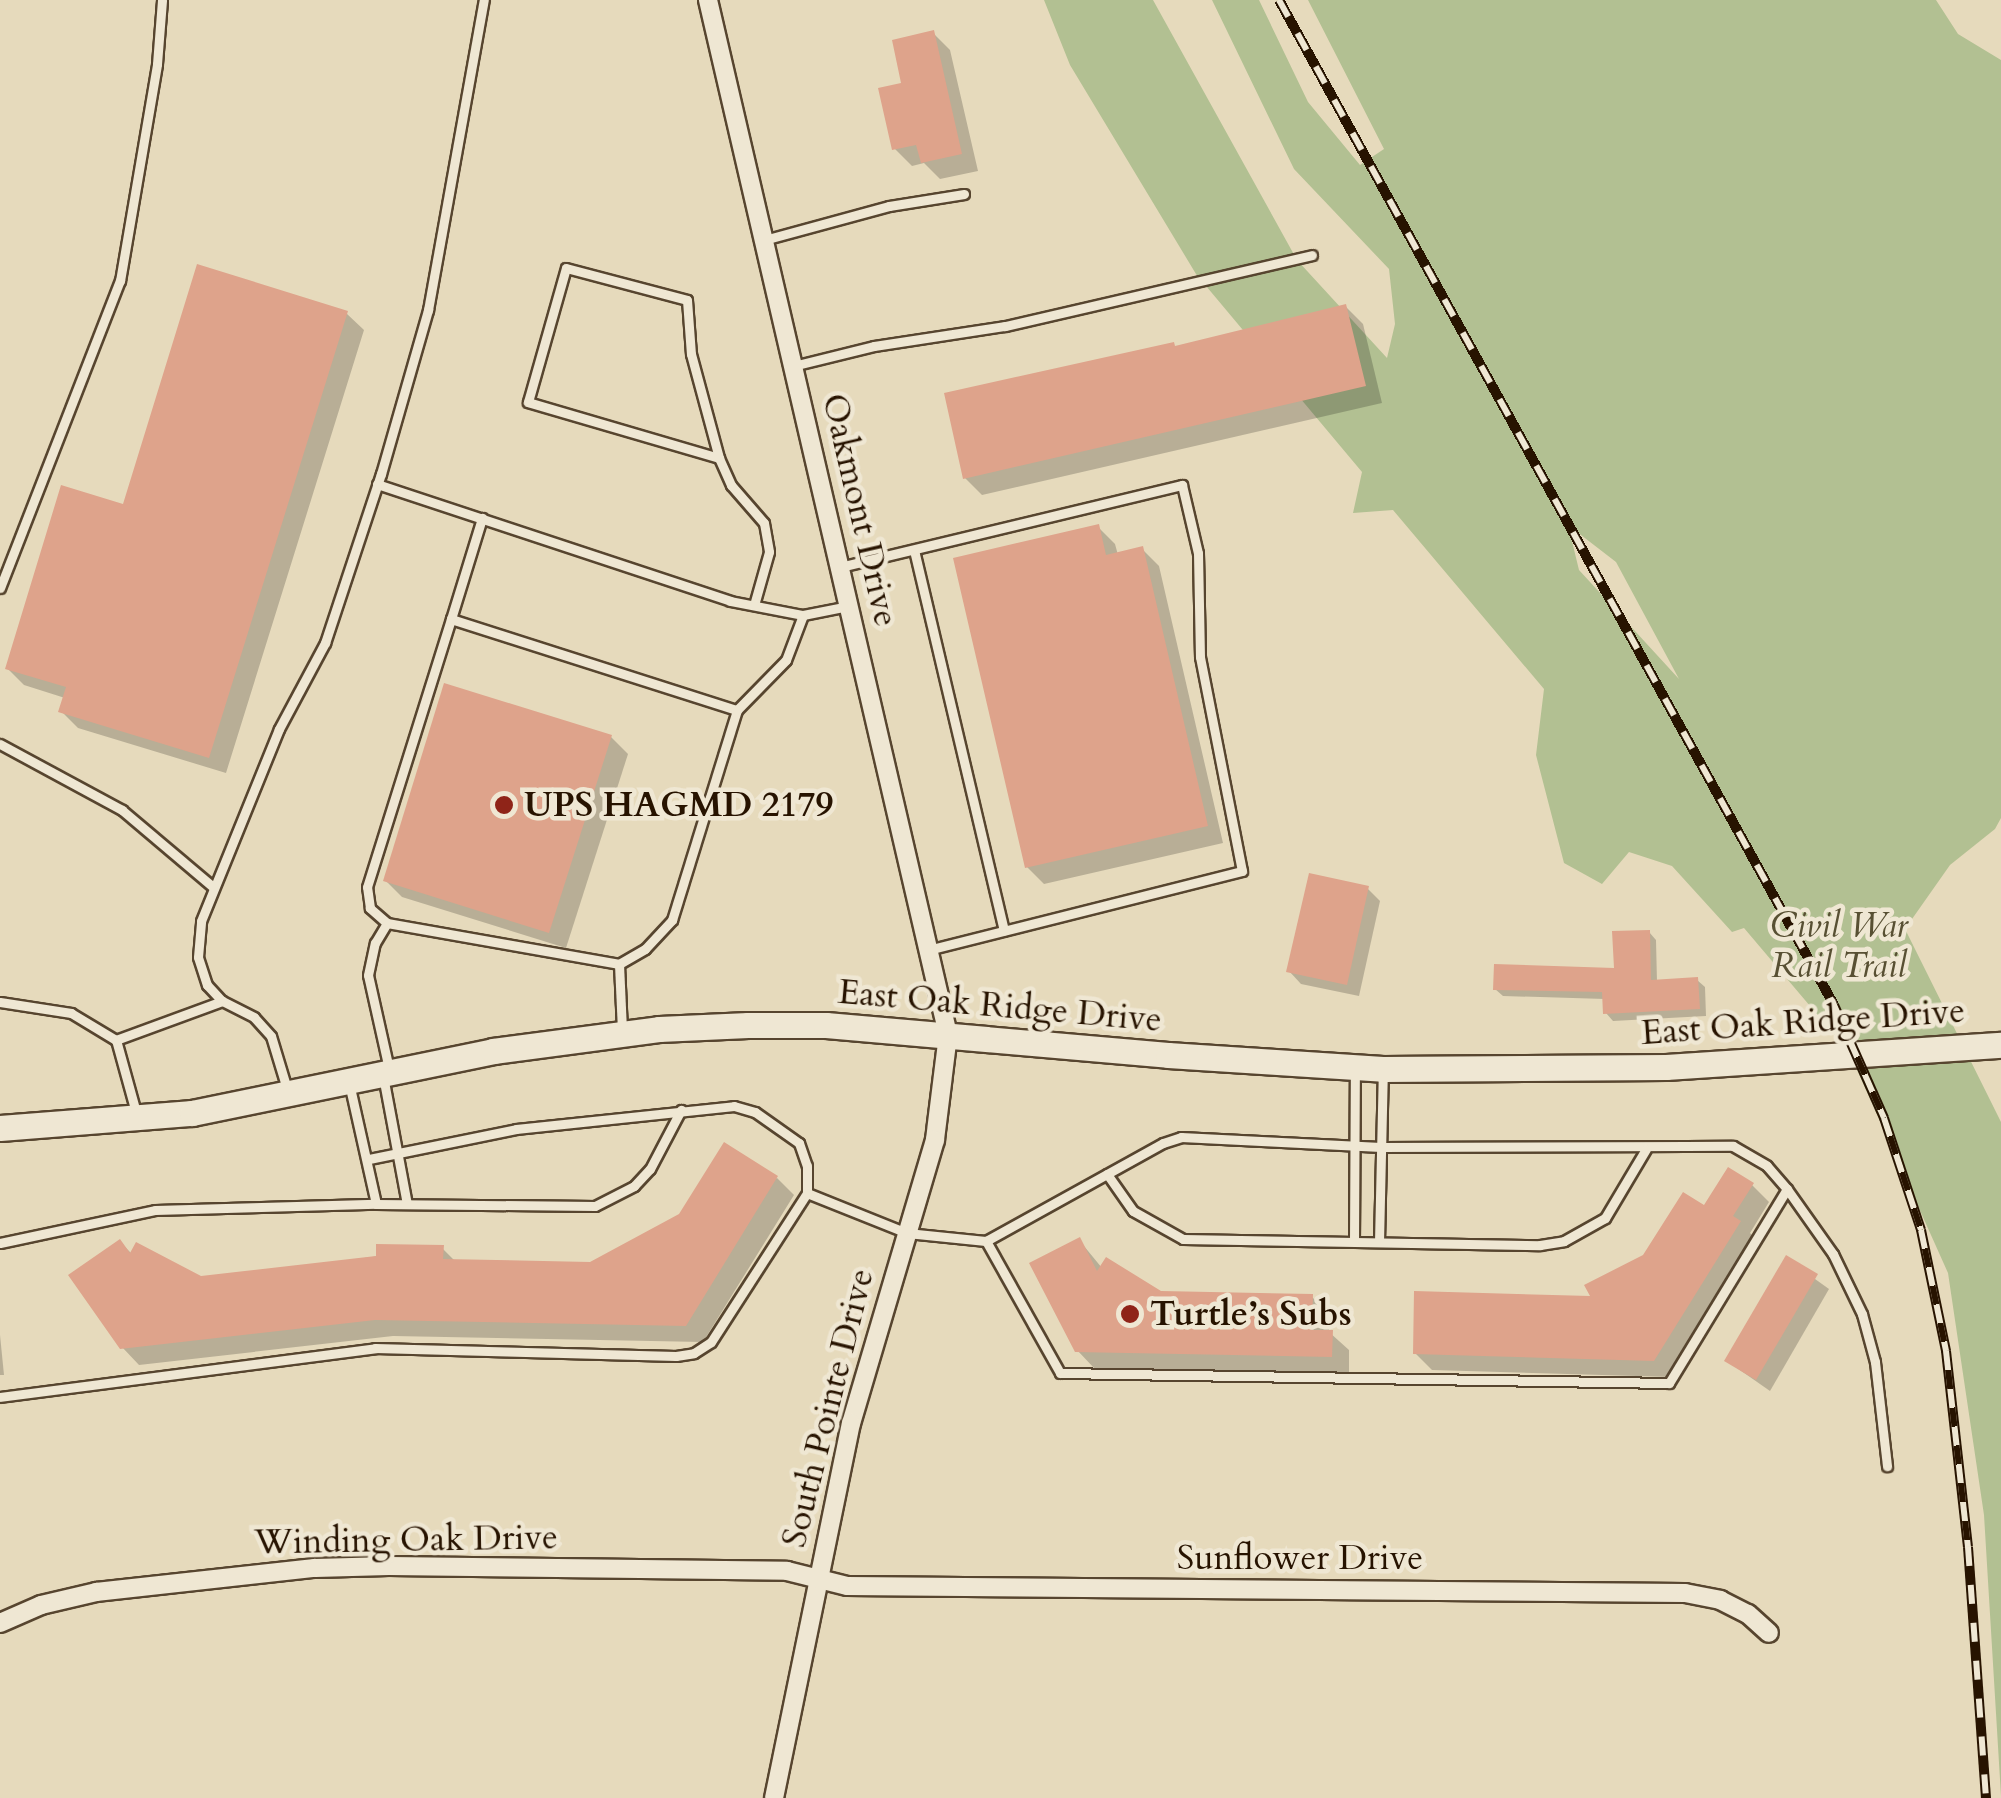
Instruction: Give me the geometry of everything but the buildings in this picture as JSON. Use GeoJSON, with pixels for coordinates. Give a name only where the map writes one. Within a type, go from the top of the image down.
{"type":"FeatureCollection","features":[{"type":"Feature","properties":{"kind":"main road","name":"East Oak Ridge Drive"},"geometry":{"type":"LineString","coordinates":[[0,1128],[138,1118],[288,1096],[493,1051],[622,1033],[826,1025],[1383,1069],[1666,1067],[2001,1045]]}},
{"type":"Feature","properties":{"kind":"street","name":"Oakmont Drive"},"geometry":{"type":"LineString","coordinates":[[708,0],[948,1035]]}},
{"type":"Feature","properties":{"kind":"street","name":"South Pointe Drive"},"geometry":{"type":"LineString","coordinates":[[774,1798],[851,1423],[934,1140],[948,1035]]}},
{"type":"Feature","properties":{"kind":"street","name":"Winding Oak Drive"},"geometry":{"type":"LineString","coordinates":[[1,1619],[96,1592],[315,1568],[787,1572],[820,1579]]}},
{"type":"Feature","properties":{"kind":"street","name":"Sunflower Drive"},"geometry":{"type":"LineString","coordinates":[[820,1579],[847,1586],[1685,1594],[1720,1600],[1748,1614],[1769,1634]]}},
{"type":"Feature","properties":{"kind":"lane"},"geometry":{"type":"LineString","coordinates":[[0,588],[120,280],[157,64],[162,0]]}},
{"type":"Feature","properties":{"kind":"lane"},"geometry":{"type":"LineString","coordinates":[[288,1096],[270,1036],[254,1017],[222,1001],[208,985],[198,957],[200,921],[279,729],[325,643],[378,484],[428,310],[484,0]]}},
{"type":"Feature","properties":{"kind":"lane"},"geometry":{"type":"LineString","coordinates":[[764,240],[889,206],[964,194]]}},
{"type":"Feature","properties":{"kind":"lane"},"geometry":{"type":"LineString","coordinates":[[793,366],[874,346],[1005,326],[1312,255]]}},
{"type":"Feature","properties":{"kind":"lane"},"geometry":{"type":"LineString","coordinates":[[719,458],[528,402],[566,268],[687,300],[691,354],[719,458],[730,486],[764,523],[768,552],[754,605]]}},
{"type":"Feature","properties":{"kind":"lane"},"geometry":{"type":"LineString","coordinates":[[378,484],[754,605],[803,615],[848,606]]}},
{"type":"Feature","properties":{"kind":"lane"},"geometry":{"type":"LineString","coordinates":[[840,567],[1182,485],[1194,536],[1200,657],[1242,871],[928,950]]}},
{"type":"Feature","properties":{"kind":"lane"},"geometry":{"type":"LineString","coordinates":[[482,518],[367,887],[370,908],[387,923],[619,964],[645,949],[672,920],[737,710],[786,660],[803,615]]}},
{"type":"Feature","properties":{"kind":"lane"},"geometry":{"type":"LineString","coordinates":[[914,550],[1004,931]]}},
{"type":"Feature","properties":{"kind":"lane"},"geometry":{"type":"LineString","coordinates":[[451,619],[737,710]]}},
{"type":"Feature","properties":{"kind":"lane"},"geometry":{"type":"LineString","coordinates":[[0,744],[122,810],[212,887]]}},
{"type":"Feature","properties":{"kind":"lane"},"geometry":{"type":"LineString","coordinates":[[387,923],[375,942],[368,975],[407,1204]]}},
{"type":"Feature","properties":{"kind":"lane"},"geometry":{"type":"LineString","coordinates":[[619,964],[622,1033]]}},
{"type":"Feature","properties":{"kind":"lane"},"geometry":{"type":"LineString","coordinates":[[116,1040],[222,1001]]}},
{"type":"Feature","properties":{"kind":"lane"},"geometry":{"type":"LineString","coordinates":[[0,1002],[70,1013],[116,1040],[138,1118]]}},
{"type":"Feature","properties":{"kind":"lane"},"geometry":{"type":"LineString","coordinates":[[1354,1241],[1356,1068]]}},
{"type":"Feature","properties":{"kind":"lane"},"geometry":{"type":"LineString","coordinates":[[1379,1242],[1383,1069]]}},
{"type":"Feature","properties":{"kind":"lane"},"geometry":{"type":"LineString","coordinates":[[348,1084],[369,1160],[376,1204]]}},
{"type":"Feature","properties":{"kind":"lane"},"geometry":{"type":"LineString","coordinates":[[0,1396],[375,1348],[676,1356],[694,1352],[711,1342],[806,1193],[808,1166],[798,1143],[786,1130],[734,1106],[516,1129],[369,1160]]}},
{"type":"Feature","properties":{"kind":"lane"},"geometry":{"type":"LineString","coordinates":[[0,1243],[155,1210],[376,1204],[595,1206],[634,1186],[650,1169],[681,1110]]}},
{"type":"Feature","properties":{"kind":"lane"},"geometry":{"type":"LineString","coordinates":[[806,1193],[907,1233],[986,1241],[1181,1138],[1355,1147],[1733,1146],[1767,1166],[1787,1189],[1833,1254],[1862,1314],[1875,1362],[1887,1466]]}},
{"type":"Feature","properties":{"kind":"lane"},"geometry":{"type":"LineString","coordinates":[[1107,1174],[1133,1210],[1183,1238],[1540,1246],[1564,1240],[1605,1218],[1646,1149]]}},
{"type":"Feature","properties":{"kind":"lane"},"geometry":{"type":"LineString","coordinates":[[986,1241],[1060,1373],[1670,1384],[1787,1189]]}},
{"type":"Feature","properties":{"kind":"green space","name":"Civil War Rail Trail"},"geometry":{"type":"Polygon","coordinates":[[[1044,0],[1153,0],[1297,260],[1387,358],[1395,324],[1389,269],[1294,169],[1212,0],[1259,0],[1308,102],[1360,165],[1384,149],[1308,0],[1936,0],[1958,34],[2001,60],[2001,818],[1995,829],[1950,865],[1905,929],[2001,1122],[2001,1796],[1984,1515],[1948,1273],[1849,1052],[1744,928],[1732,932],[1672,866],[1629,852],[1602,884],[1564,863],[1536,755],[1544,689],[1393,510],[1353,513],[1362,472],[1196,274],[1070,65],[1044,0]],[[1568,525],[1579,570],[1679,679],[1616,562],[1568,525]]]}},
{"type":"Feature","properties":{"kind":"railway"},"geometry":{"type":"LineString","coordinates":[[1279,0],[1834,1005],[1884,1118],[1921,1230],[1946,1351],[1968,1547],[1986,1798]]}},
{"type":"Feature","properties":{"kind":"place","name":"UPS HAGMD 2179"},"geometry":{"type":"Point","coordinates":[504,805]}},
{"type":"Feature","properties":{"kind":"place","name":"Turtle’s Subs"},"geometry":{"type":"Point","coordinates":[1130,1314]}}]}
